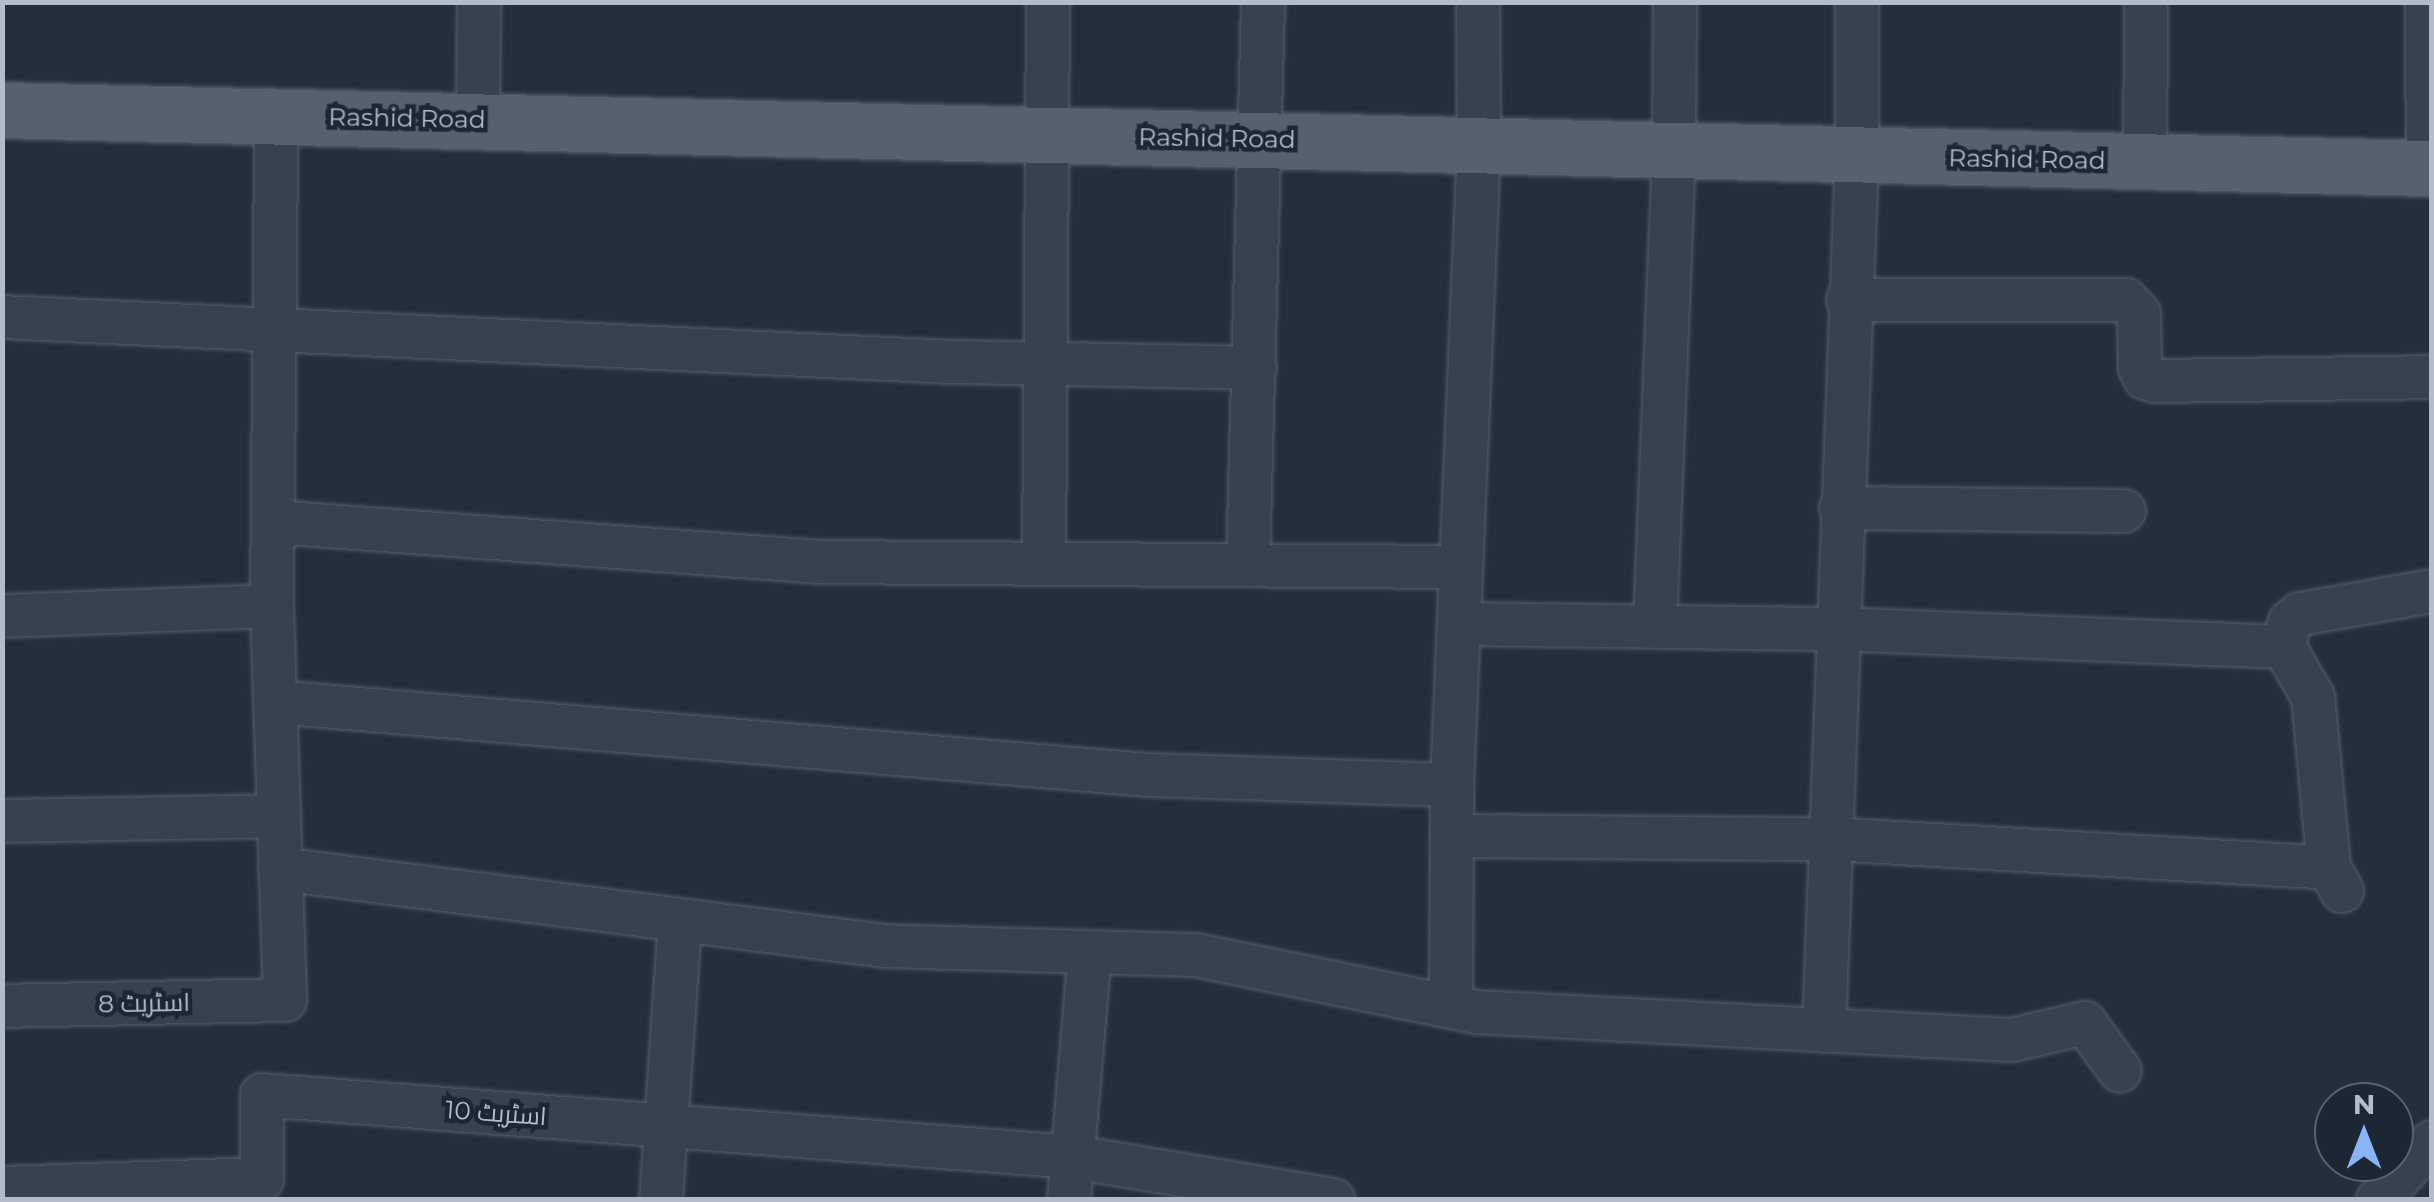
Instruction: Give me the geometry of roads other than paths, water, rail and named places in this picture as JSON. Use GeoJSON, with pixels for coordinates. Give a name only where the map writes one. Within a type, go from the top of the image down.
{"type":"FeatureCollection","features":[{"type":"Feature","properties":{"kind":"main road","name":"Rashid Road"},"geometry":{"type":"LineString","coordinates":[[2,110],[2430,168]]}},
{"type":"Feature","properties":{"kind":"street"},"geometry":{"type":"LineString","coordinates":[[478,120],[479,2]]}},
{"type":"Feature","properties":{"kind":"street"},"geometry":{"type":"LineString","coordinates":[[1044,564],[1051,134],[1048,2]]}},
{"type":"Feature","properties":{"kind":"street"},"geometry":{"type":"LineString","coordinates":[[1248,565],[1264,2]]}},
{"type":"Feature","properties":{"kind":"street"},"geometry":{"type":"LineString","coordinates":[[1451,1006],[1452,785],[1479,145],[1478,2]]}},
{"type":"Feature","properties":{"kind":"street"},"geometry":{"type":"LineString","coordinates":[[1655,626],[1674,150],[1675,2]]}},
{"type":"Feature","properties":{"kind":"street"},"geometry":{"type":"LineString","coordinates":[[1824,1031],[1856,155],[1856,2]]}},
{"type":"Feature","properties":{"kind":"street"},"geometry":{"type":"LineString","coordinates":[[2145,162],[2146,2]]}},
{"type":"Feature","properties":{"kind":"street"},"geometry":{"type":"LineString","coordinates":[[2427,2],[2430,168]]}},
{"type":"Feature","properties":{"kind":"street"},"geometry":{"type":"LineString","coordinates":[[276,115],[272,606],[280,869],[885,946],[1196,955],[1477,1012],[2012,1040],[2085,1023],[2120,1071]]}},
{"type":"Feature","properties":{"kind":"street"},"geometry":{"type":"LineString","coordinates":[[1848,300],[2126,300],[2139,314],[2140,368],[2146,378],[2156,381],[2432,377]]}},
{"type":"Feature","properties":{"kind":"street"},"geometry":{"type":"LineString","coordinates":[[2,318],[275,327],[1047,364],[1255,368]]}},
{"type":"Feature","properties":{"kind":"street"},"geometry":{"type":"LineString","coordinates":[[1841,508],[2124,511]]}},
{"type":"Feature","properties":{"kind":"street"},"geometry":{"type":"LineString","coordinates":[[273,522],[821,562],[1462,567]]}},
{"type":"Feature","properties":{"kind":"street"},"geometry":{"type":"LineString","coordinates":[[1452,836],[1830,839],[2336,880],[2313,697],[2284,646],[2290,622],[2300,614],[2432,590]]}},
{"type":"Feature","properties":{"kind":"street"},"geometry":{"type":"LineString","coordinates":[[2,616],[272,606]]}},
{"type":"Feature","properties":{"kind":"street"},"geometry":{"type":"LineString","coordinates":[[1458,624],[1837,629],[2284,646]]}},
{"type":"Feature","properties":{"kind":"street"},"geometry":{"type":"LineString","coordinates":[[275,702],[1148,775],[1452,785]]}},
{"type":"Feature","properties":{"kind":"street"},"geometry":{"type":"LineString","coordinates":[[2,821],[278,816]]}},
{"type":"Feature","properties":{"kind":"street","name":"اسٹریٹ 8"},"geometry":{"type":"LineString","coordinates":[[2,1006],[285,1000],[280,869]]}},
{"type":"Feature","properties":{"kind":"street"},"geometry":{"type":"LineString","coordinates":[[661,1200],[680,920]]}},
{"type":"Feature","properties":{"kind":"street"},"geometry":{"type":"LineString","coordinates":[[1069,1200],[1090,952]]}},
{"type":"Feature","properties":{"kind":"street","name":"اسٹریٹ 10"},"geometry":{"type":"LineString","coordinates":[[2,1188],[262,1179],[262,1095],[1073,1157],[1333,1200]]}},
{"type":"Feature","properties":{"kind":"street"},"geometry":{"type":"LineString","coordinates":[[2378,1200],[2428,1150]]}}]}
